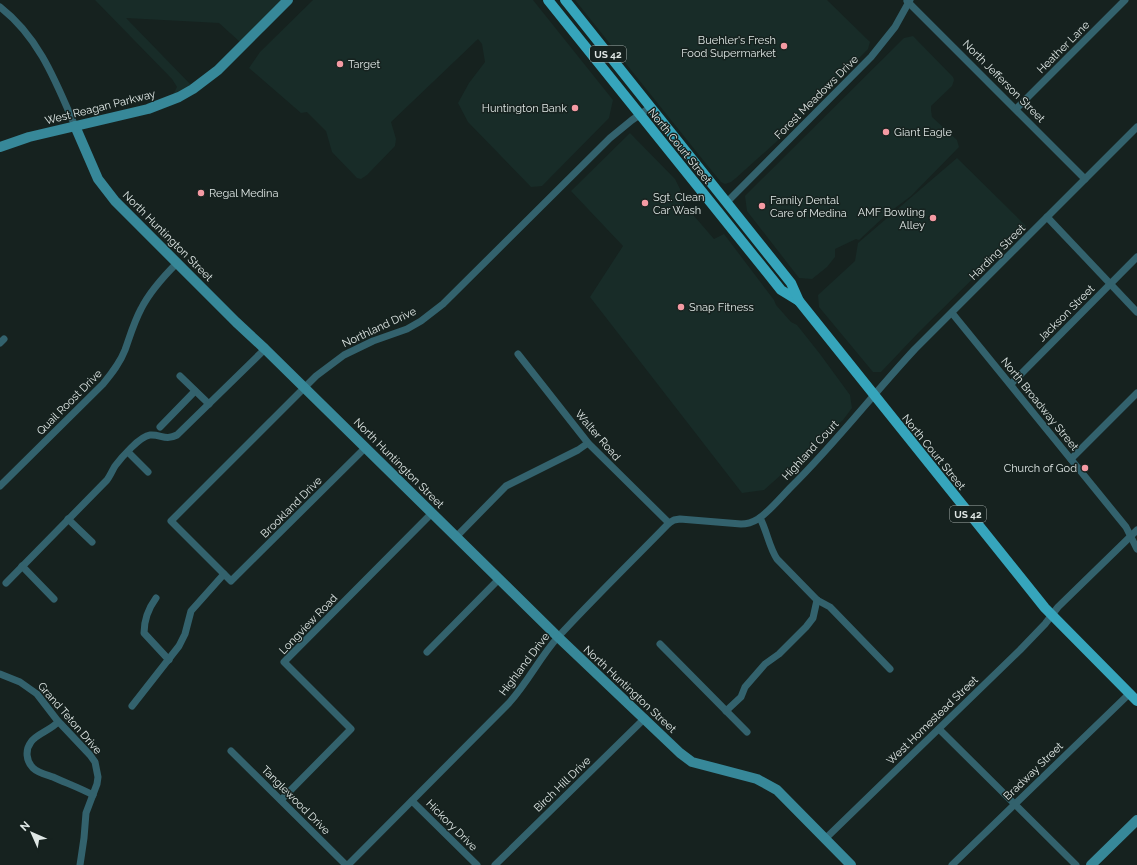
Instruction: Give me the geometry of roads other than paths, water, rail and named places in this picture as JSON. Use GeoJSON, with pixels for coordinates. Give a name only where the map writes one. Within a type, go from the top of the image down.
{"type":"FeatureCollection","features":[{"type":"Feature","properties":{"kind":"main road","name":"North Court Street"},"geometry":{"type":"LineString","coordinates":[[548,0],[781,290],[798,301]]}},
{"type":"Feature","properties":{"kind":"main road","name":"North Court Street"},"geometry":{"type":"LineString","coordinates":[[565,0],[791,283],[798,301],[1002,556],[1052,616],[1137,701]]}},
{"type":"Feature","properties":{"kind":"street","name":"West Reagan Parkway"},"geometry":{"type":"LineString","coordinates":[[0,147],[29,137],[148,110],[164,104],[193,89],[218,70],[288,0]]}},
{"type":"Feature","properties":{"kind":"street","name":"Heather Lane"},"geometry":{"type":"LineString","coordinates":[[1016,109],[1125,0]]}},
{"type":"Feature","properties":{"kind":"street","name":"North Jefferson Street"},"geometry":{"type":"LineString","coordinates":[[909,1],[1085,178]]}},
{"type":"Feature","properties":{"kind":"street","name":"Forest Meadows Drive"},"geometry":{"type":"LineString","coordinates":[[727,202],[871,57],[891,33],[909,1]]}},
{"type":"Feature","properties":{"kind":"street","name":"North Huntington Street"},"geometry":{"type":"LineString","coordinates":[[0,7],[28,34],[41,53],[55,78],[92,168],[105,190],[115,201],[236,322],[558,637],[645,718],[680,753],[692,762],[757,779],[777,790],[851,865]]}},
{"type":"Feature","properties":{"kind":"street","name":"Northland Drive"},"geometry":{"type":"LineString","coordinates":[[224,574],[171,521],[304,387],[328,366],[344,355],[358,348],[407,329],[444,304],[610,138],[651,107]]}},
{"type":"Feature","properties":{"kind":"street","name":"Harding Street"},"geometry":{"type":"LineString","coordinates":[[874,395],[915,349],[1137,127]]}},
{"type":"Feature","properties":{"kind":"street"},"geometry":{"type":"LineString","coordinates":[[1047,217],[1137,312]]}},
{"type":"Feature","properties":{"kind":"street","name":"Jackson Street"},"geometry":{"type":"LineString","coordinates":[[1011,384],[1137,257]]}},
{"type":"Feature","properties":{"kind":"street","name":"Quail Roost Drive"},"geometry":{"type":"LineString","coordinates":[[0,486],[104,384],[113,373],[125,350],[134,324],[146,300],[157,284],[177,263]]}},
{"type":"Feature","properties":{"kind":"street","name":"North Broadway Street"},"geometry":{"type":"LineString","coordinates":[[952,313],[1126,527],[1137,549]]}},
{"type":"Feature","properties":{"kind":"street"},"geometry":{"type":"LineString","coordinates":[[6,582],[107,480],[115,467],[145,436],[153,435],[172,438],[177,435],[265,349]]}},
{"type":"Feature","properties":{"kind":"street","name":"Walter Road"},"geometry":{"type":"LineString","coordinates":[[518,354],[588,443],[669,523]]}},
{"type":"Feature","properties":{"kind":"street"},"geometry":{"type":"LineString","coordinates":[[180,376],[209,404]]}},
{"type":"Feature","properties":{"kind":"street"},"geometry":{"type":"LineString","coordinates":[[160,427],[195,391]]}},
{"type":"Feature","properties":{"kind":"street"},"geometry":{"type":"LineString","coordinates":[[1071,459],[1137,393]]}},
{"type":"Feature","properties":{"kind":"street","name":"Highland Court"},"geometry":{"type":"LineString","coordinates":[[760,518],[808,470],[874,395]]}},
{"type":"Feature","properties":{"kind":"street"},"geometry":{"type":"LineString","coordinates":[[456,537],[506,486],[578,450],[588,443]]}},
{"type":"Feature","properties":{"kind":"street","name":"Brookland Drive"},"geometry":{"type":"LineString","coordinates":[[224,574],[231,581],[365,448]]}},
{"type":"Feature","properties":{"kind":"street"},"geometry":{"type":"LineString","coordinates":[[128,452],[148,472]]}},
{"type":"Feature","properties":{"kind":"street","name":"Longview Road"},"geometry":{"type":"LineString","coordinates":[[280,800],[351,728],[284,662],[432,513]]}},
{"type":"Feature","properties":{"kind":"street"},"geometry":{"type":"LineString","coordinates":[[669,523],[680,519],[747,524],[760,518],[773,553],[817,600],[830,608],[890,669]]}},
{"type":"Feature","properties":{"kind":"street"},"geometry":{"type":"LineString","coordinates":[[68,519],[92,542]]}},
{"type":"Feature","properties":{"kind":"street","name":"Highland Drive"},"geometry":{"type":"LineString","coordinates":[[347,865],[514,697],[546,651],[558,637],[669,523]]}},
{"type":"Feature","properties":{"kind":"street","name":"West Homestead Street"},"geometry":{"type":"LineString","coordinates":[[825,839],[939,729],[1045,624],[1062,603],[1137,530]]}},
{"type":"Feature","properties":{"kind":"street"},"geometry":{"type":"LineString","coordinates":[[22,566],[54,599]]}},
{"type":"Feature","properties":{"kind":"street"},"geometry":{"type":"LineString","coordinates":[[132,706],[179,646],[185,634],[191,611],[224,574]]}},
{"type":"Feature","properties":{"kind":"street"},"geometry":{"type":"LineString","coordinates":[[427,652],[499,579]]}},
{"type":"Feature","properties":{"kind":"street"},"geometry":{"type":"LineString","coordinates":[[156,598],[148,610],[144,633],[169,660]]}},
{"type":"Feature","properties":{"kind":"street"},"geometry":{"type":"LineString","coordinates":[[726,711],[741,697],[746,687],[764,664],[779,654],[806,627],[813,618],[817,600]]}},
{"type":"Feature","properties":{"kind":"street"},"geometry":{"type":"LineString","coordinates":[[660,644],[746,732]]}},
{"type":"Feature","properties":{"kind":"street","name":"Grand Teton Drive"},"geometry":{"type":"LineString","coordinates":[[0,674],[20,682],[40,698],[58,722],[95,762],[98,777],[97,784],[86,813],[80,865]]}},
{"type":"Feature","properties":{"kind":"street","name":"Bradway Street"},"geometry":{"type":"LineString","coordinates":[[952,865],[1129,694]]}},
{"type":"Feature","properties":{"kind":"street","name":"Birch Hill Drive"},"geometry":{"type":"LineString","coordinates":[[495,865],[645,718]]}},
{"type":"Feature","properties":{"kind":"street"},"geometry":{"type":"LineString","coordinates":[[58,722],[31,741],[27,753],[30,763],[37,771],[93,795]]}},
{"type":"Feature","properties":{"kind":"street"},"geometry":{"type":"LineString","coordinates":[[939,729],[1076,865]]}},
{"type":"Feature","properties":{"kind":"street","name":"Tanglewood Drive"},"geometry":{"type":"LineString","coordinates":[[231,751],[347,865]]}},
{"type":"Feature","properties":{"kind":"street","name":"Hickory Drive"},"geometry":{"type":"LineString","coordinates":[[412,801],[476,865]]}},
{"type":"Feature","properties":{"kind":"street"},"geometry":{"type":"LineString","coordinates":[[1091,865],[1137,820]]}},
{"type":"Feature","properties":{"kind":"place","name":"Buehler's Fresh Food Supermarket"},"geometry":{"type":"Point","coordinates":[784,46]}},
{"type":"Feature","properties":{"kind":"place","name":"Target"},"geometry":{"type":"Point","coordinates":[340,64]}},
{"type":"Feature","properties":{"kind":"place","name":"Huntington Bank"},"geometry":{"type":"Point","coordinates":[575,108]}},
{"type":"Feature","properties":{"kind":"place","name":"Giant Eagle"},"geometry":{"type":"Point","coordinates":[886,132]}},
{"type":"Feature","properties":{"kind":"place","name":"Regal Medina"},"geometry":{"type":"Point","coordinates":[201,193]}},
{"type":"Feature","properties":{"kind":"place","name":"Sgt. Clean Car Wash"},"geometry":{"type":"Point","coordinates":[645,203]}},
{"type":"Feature","properties":{"kind":"place","name":"Family Dental Care of Medina"},"geometry":{"type":"Point","coordinates":[762,206]}},
{"type":"Feature","properties":{"kind":"place","name":"AMF Bowling Alley"},"geometry":{"type":"Point","coordinates":[933,218]}},
{"type":"Feature","properties":{"kind":"place","name":"Snap Fitness"},"geometry":{"type":"Point","coordinates":[681,307]}},
{"type":"Feature","properties":{"kind":"place","name":"Church of God"},"geometry":{"type":"Point","coordinates":[1085,468]}}]}
